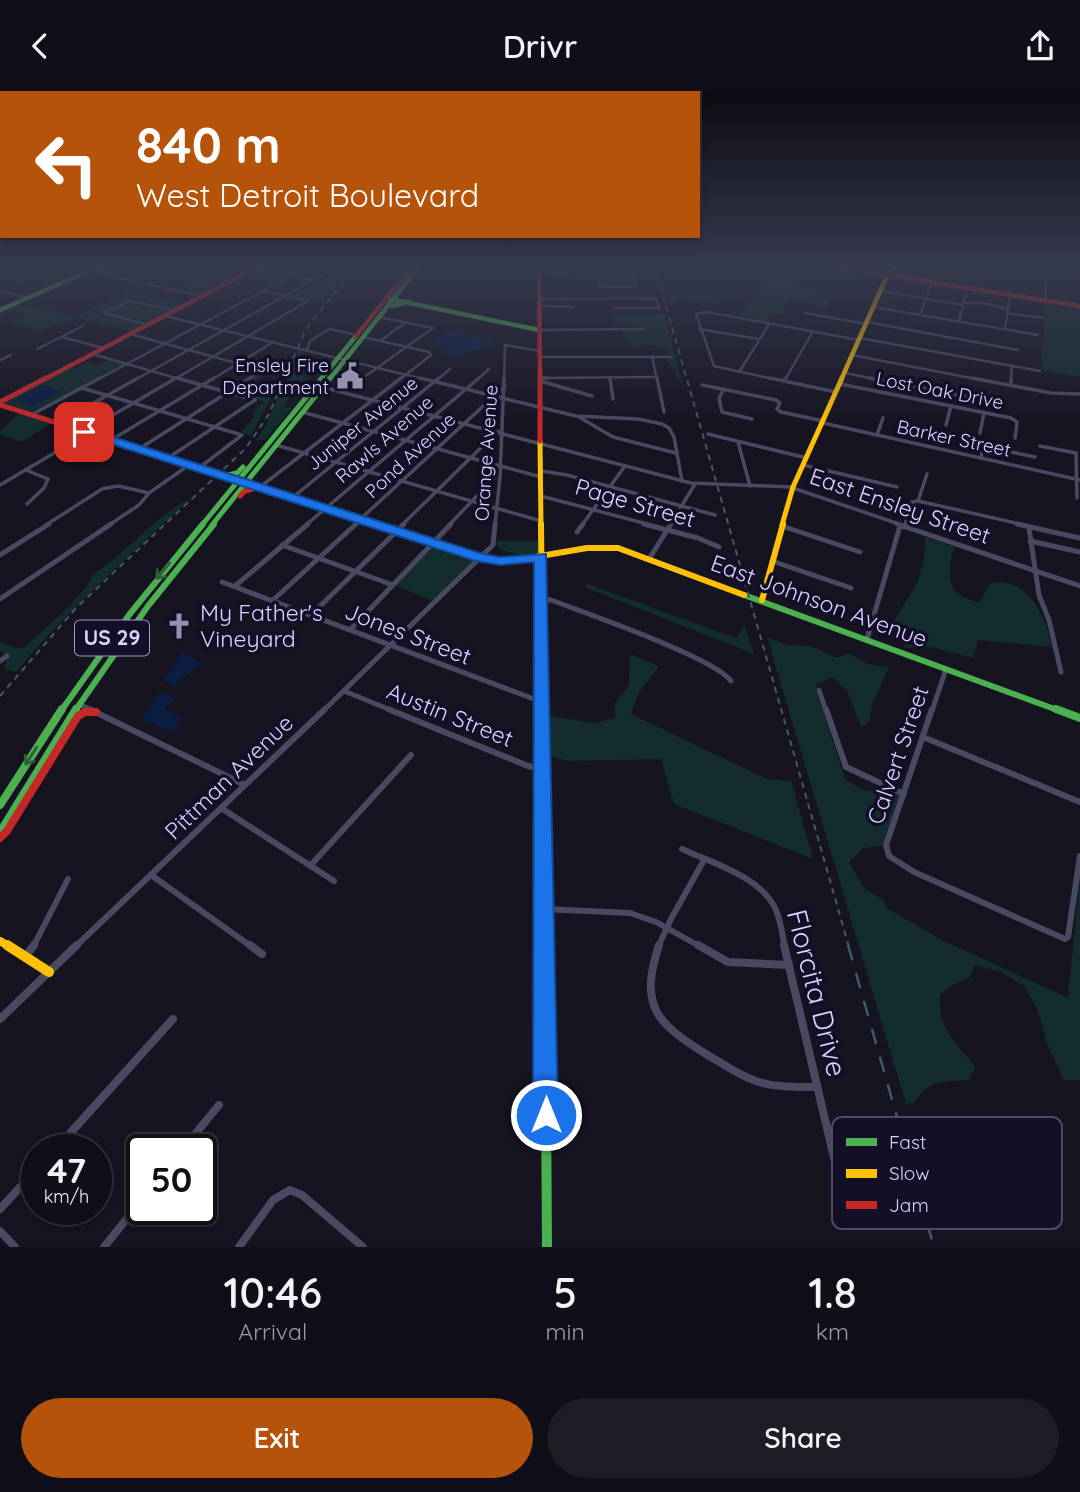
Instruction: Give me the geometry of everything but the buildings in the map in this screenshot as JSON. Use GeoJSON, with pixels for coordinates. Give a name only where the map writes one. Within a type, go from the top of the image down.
{"type":"FeatureCollection","features":[{"type":"Feature","properties":{"kind":"main road"},"geometry":{"type":"LineString","coordinates":[[0,403],[161,318]]}},
{"type":"Feature","properties":{"kind":"main road","name":"US 29"},"geometry":{"type":"LineString","coordinates":[[0,804],[106,646],[267,443],[374,318]]}},
{"type":"Feature","properties":{"kind":"main road","name":"US 29"},"geometry":{"type":"LineString","coordinates":[[360,336],[378,318]]}},
{"type":"Feature","properties":{"kind":"main road"},"geometry":{"type":"LineString","coordinates":[[483,318],[539,330]]}},
{"type":"Feature","properties":{"kind":"main road"},"geometry":{"type":"LineString","coordinates":[[539,318],[547,1247]]}},
{"type":"Feature","properties":{"kind":"main road"},"geometry":{"type":"LineString","coordinates":[[762,600],[793,487],[868,318]]}},
{"type":"Feature","properties":{"kind":"main road","name":"US 29"},"geometry":{"type":"LineString","coordinates":[[0,832],[79,704],[148,606],[323,386],[341,359]]}},
{"type":"Feature","properties":{"kind":"main road"},"geometry":{"type":"LineString","coordinates":[[302,412],[300,408],[311,390]]}},
{"type":"Feature","properties":{"kind":"main road","name":"East Johnson Avenue"},"geometry":{"type":"LineString","coordinates":[[0,403],[481,558],[500,561],[541,557],[595,546],[618,548],[1080,718]]}},
{"type":"Feature","properties":{"kind":"main road"},"geometry":{"type":"LineString","coordinates":[[222,476],[237,473],[267,438],[273,436]]}},
{"type":"Feature","properties":{"kind":"main road"},"geometry":{"type":"LineString","coordinates":[[246,483],[244,475],[266,449],[267,443]]}},
{"type":"Feature","properties":{"kind":"main road"},"geometry":{"type":"LineString","coordinates":[[186,557],[185,552],[238,488],[237,480]]}},
{"type":"Feature","properties":{"kind":"main road"},"geometry":{"type":"LineString","coordinates":[[199,541],[209,535],[242,494],[260,487]]}},
{"type":"Feature","properties":{"kind":"main road"},"geometry":{"type":"LineString","coordinates":[[79,704],[76,695],[104,654],[106,646]]}},
{"type":"Feature","properties":{"kind":"main road"},"geometry":{"type":"LineString","coordinates":[[0,838],[7,831],[78,716],[85,712],[96,712]]}},
{"type":"Feature","properties":{"kind":"main road"},"geometry":{"type":"LineString","coordinates":[[0,941],[49,972]]}},
{"type":"Feature","properties":{"kind":"street"},"geometry":{"type":"LineString","coordinates":[[122,318],[148,325]]}},
{"type":"Feature","properties":{"kind":"street"},"geometry":{"type":"LineString","coordinates":[[174,318],[576,416],[625,417],[669,428],[682,481]]}},
{"type":"Feature","properties":{"kind":"street"},"geometry":{"type":"LineString","coordinates":[[31,415],[213,318]]}},
{"type":"Feature","properties":{"kind":"street"},"geometry":{"type":"LineString","coordinates":[[58,423],[247,318]]}},
{"type":"Feature","properties":{"kind":"street"},"geometry":{"type":"LineString","coordinates":[[0,485],[133,403],[279,318]]}},
{"type":"Feature","properties":{"kind":"street"},"geometry":{"type":"LineString","coordinates":[[343,392],[433,328],[378,318]]}},
{"type":"Feature","properties":{"kind":"street"},"geometry":{"type":"LineString","coordinates":[[696,318],[712,365],[836,392]]}},
{"type":"Feature","properties":{"kind":"street"},"geometry":{"type":"LineString","coordinates":[[737,318],[1040,371]]}},
{"type":"Feature","properties":{"kind":"street"},"geometry":{"type":"LineString","coordinates":[[835,318],[1018,350]]}},
{"type":"Feature","properties":{"kind":"street"},"geometry":{"type":"LineString","coordinates":[[939,318],[1038,335]]}},
{"type":"Feature","properties":{"kind":"street"},"geometry":{"type":"LineString","coordinates":[[1005,329],[1007,318]]}},
{"type":"Feature","properties":{"kind":"street"},"geometry":{"type":"LineString","coordinates":[[380,341],[406,322]]}},
{"type":"Feature","properties":{"kind":"street"},"geometry":{"type":"LineString","coordinates":[[739,372],[770,323]]}},
{"type":"Feature","properties":{"kind":"street"},"geometry":{"type":"LineString","coordinates":[[37,349],[83,326]]}},
{"type":"Feature","properties":{"kind":"street"},"geometry":{"type":"LineString","coordinates":[[539,330],[611,331],[643,328]]}},
{"type":"Feature","properties":{"kind":"street"},"geometry":{"type":"LineString","coordinates":[[260,487],[431,354],[329,329],[310,341],[307,350]]}},
{"type":"Feature","properties":{"kind":"street"},"geometry":{"type":"LineString","coordinates":[[699,329],[759,339]]}},
{"type":"Feature","properties":{"kind":"street"},"geometry":{"type":"LineString","coordinates":[[784,381],[813,331]]}},
{"type":"Feature","properties":{"kind":"street"},"geometry":{"type":"LineString","coordinates":[[130,334],[262,370],[139,449]]}},
{"type":"Feature","properties":{"kind":"street"},"geometry":{"type":"LineString","coordinates":[[61,337],[103,348]]}},
{"type":"Feature","properties":{"kind":"street"},"geometry":{"type":"LineString","coordinates":[[111,440],[273,342]]}},
{"type":"Feature","properties":{"kind":"street","name":"Orange Avenue"},"geometry":{"type":"LineString","coordinates":[[481,558],[494,542],[498,510],[499,433],[505,399],[506,344],[540,354]]}},
{"type":"Feature","properties":{"kind":"street"},"geometry":{"type":"LineString","coordinates":[[92,354],[255,400],[168,458]]}},
{"type":"Feature","properties":{"kind":"street"},"geometry":{"type":"LineString","coordinates":[[540,354],[671,357]]}},
{"type":"Feature","properties":{"kind":"street"},"geometry":{"type":"LineString","coordinates":[[0,361],[12,355]]}},
{"type":"Feature","properties":{"kind":"street"},"geometry":{"type":"LineString","coordinates":[[852,355],[1011,386],[1059,394],[1080,394]]}},
{"type":"Feature","properties":{"kind":"street"},"geometry":{"type":"LineString","coordinates":[[652,356],[664,412]]}},
{"type":"Feature","properties":{"kind":"street"},"geometry":{"type":"LineString","coordinates":[[1011,386],[1012,366]]}},
{"type":"Feature","properties":{"kind":"street","name":"Juniper Avenue"},"geometry":{"type":"LineString","coordinates":[[292,498],[450,369]]}},
{"type":"Feature","properties":{"kind":"street","name":"Rawls Avenue"},"geometry":{"type":"LineString","coordinates":[[234,586],[489,369]]}},
{"type":"Feature","properties":{"kind":"street"},"geometry":{"type":"LineString","coordinates":[[845,373],[1003,404]]}},
{"type":"Feature","properties":{"kind":"street"},"geometry":{"type":"LineString","coordinates":[[610,377],[613,399]]}},
{"type":"Feature","properties":{"kind":"street"},"geometry":{"type":"LineString","coordinates":[[540,380],[656,377]]}},
{"type":"Feature","properties":{"kind":"street"},"geometry":{"type":"LineString","coordinates":[[540,380],[592,396]]}},
{"type":"Feature","properties":{"kind":"street"},"geometry":{"type":"LineString","coordinates":[[702,384],[724,389],[719,398],[722,412],[752,419]]}},
{"type":"Feature","properties":{"kind":"street","name":"Lost Oak Drive"},"geometry":{"type":"LineString","coordinates":[[840,384],[1015,420],[1015,438]]}},
{"type":"Feature","properties":{"kind":"street","name":"East Ensley Street"},"geometry":{"type":"LineString","coordinates":[[323,386],[695,484],[793,487],[1080,586]]}},
{"type":"Feature","properties":{"kind":"street","name":"Pond Avenue"},"geometry":{"type":"LineString","coordinates":[[272,601],[505,386]]}},
{"type":"Feature","properties":{"kind":"street"},"geometry":{"type":"LineString","coordinates":[[82,388],[242,436],[199,468]]}},
{"type":"Feature","properties":{"kind":"street","name":"Barker Street"},"geometry":{"type":"LineString","coordinates":[[724,389],[776,400],[780,403],[777,409],[781,412],[1077,479]]}},
{"type":"Feature","properties":{"kind":"street"},"geometry":{"type":"LineString","coordinates":[[946,425],[951,406]]}},
{"type":"Feature","properties":{"kind":"street"},"geometry":{"type":"LineString","coordinates":[[302,412],[470,458],[500,469],[541,474],[551,471],[715,515]]}},
{"type":"Feature","properties":{"kind":"street"},"geometry":{"type":"LineString","coordinates":[[980,433],[984,413]]}},
{"type":"Feature","properties":{"kind":"street"},"geometry":{"type":"LineString","coordinates":[[576,416],[613,437],[676,453]]}},
{"type":"Feature","properties":{"kind":"street"},"geometry":{"type":"LineString","coordinates":[[877,435],[883,418]]}},
{"type":"Feature","properties":{"kind":"street"},"geometry":{"type":"LineString","coordinates":[[310,615],[470,458],[499,433]]}},
{"type":"Feature","properties":{"kind":"street"},"geometry":{"type":"LineString","coordinates":[[708,434],[897,487]]}},
{"type":"Feature","properties":{"kind":"street"},"geometry":{"type":"LineString","coordinates":[[738,442],[750,486]]}},
{"type":"Feature","properties":{"kind":"street"},"geometry":{"type":"LineString","coordinates":[[276,445],[541,521]]}},
{"type":"Feature","properties":{"kind":"street"},"geometry":{"type":"LineString","coordinates":[[981,458],[984,446],[1035,457]]}},
{"type":"Feature","properties":{"kind":"street"},"geometry":{"type":"LineString","coordinates":[[1040,446],[1076,453],[1077,498]]}},
{"type":"Feature","properties":{"kind":"street"},"geometry":{"type":"LineString","coordinates":[[0,599],[139,505],[149,493],[189,465]]}},
{"type":"Feature","properties":{"kind":"street"},"geometry":{"type":"LineString","coordinates":[[577,533],[625,466]]}},
{"type":"Feature","properties":{"kind":"street"},"geometry":{"type":"LineString","coordinates":[[350,631],[500,469]]}},
{"type":"Feature","properties":{"kind":"street"},"geometry":{"type":"LineString","coordinates":[[26,470],[48,479],[44,488],[27,504]]}},
{"type":"Feature","properties":{"kind":"street"},"geometry":{"type":"LineString","coordinates":[[918,501],[927,474]]}},
{"type":"Feature","properties":{"kind":"street"},"geometry":{"type":"LineString","coordinates":[[649,559],[695,484]]}},
{"type":"Feature","properties":{"kind":"street"},"geometry":{"type":"LineString","coordinates":[[0,555],[102,489],[118,486],[149,493]]}},
{"type":"Feature","properties":{"kind":"street","name":"Page Street"},"geometry":{"type":"LineString","coordinates":[[541,496],[719,547]]}},
{"type":"Feature","properties":{"kind":"street"},"geometry":{"type":"LineString","coordinates":[[867,639],[902,526],[911,512],[912,502],[918,501],[1080,538]]}},
{"type":"Feature","properties":{"kind":"street"},"geometry":{"type":"LineString","coordinates":[[782,526],[860,552]]}},
{"type":"Feature","properties":{"kind":"street"},"geometry":{"type":"LineString","coordinates":[[1031,528],[1034,571],[1061,672]]}},
{"type":"Feature","properties":{"kind":"street"},"geometry":{"type":"LineString","coordinates":[[1030,541],[1080,552]]}},
{"type":"Feature","properties":{"kind":"street"},"geometry":{"type":"LineString","coordinates":[[282,545],[393,585]]}},
{"type":"Feature","properties":{"kind":"street","name":"Pittman Avenue"},"geometry":{"type":"LineString","coordinates":[[0,1019],[481,558]]}},
{"type":"Feature","properties":{"kind":"street"},"geometry":{"type":"LineString","coordinates":[[772,561],[851,589]]}},
{"type":"Feature","properties":{"kind":"street","name":"Jones Street"},"geometry":{"type":"LineString","coordinates":[[222,582],[542,702]]}},
{"type":"Feature","properties":{"kind":"street"},"geometry":{"type":"LineString","coordinates":[[542,599],[551,600],[682,652],[726,674],[731,681]]}},
{"type":"Feature","properties":{"kind":"street"},"geometry":{"type":"LineString","coordinates":[[0,661],[7,656]]}},
{"type":"Feature","properties":{"kind":"street","name":"Calvert Street"},"geometry":{"type":"LineString","coordinates":[[946,669],[886,845],[887,852],[896,863],[914,872],[1067,939],[1080,856]]}},
{"type":"Feature","properties":{"kind":"street"},"geometry":{"type":"LineString","coordinates":[[819,690],[846,767],[904,794]]}},
{"type":"Feature","properties":{"kind":"street","name":"Austin Street"},"geometry":{"type":"LineString","coordinates":[[344,691],[528,766],[543,769]]}},
{"type":"Feature","properties":{"kind":"street"},"geometry":{"type":"LineString","coordinates":[[79,704],[245,785]]}},
{"type":"Feature","properties":{"kind":"street"},"geometry":{"type":"LineString","coordinates":[[923,737],[1080,802]]}},
{"type":"Feature","properties":{"kind":"street"},"geometry":{"type":"LineString","coordinates":[[310,866],[411,755]]}},
{"type":"Feature","properties":{"kind":"street"},"geometry":{"type":"LineString","coordinates":[[221,808],[334,881]]}},
{"type":"Feature","properties":{"kind":"street","name":"Florcita Drive"},"geometry":{"type":"LineString","coordinates":[[682,849],[757,887],[769,897],[776,910],[832,1153]]}},
{"type":"Feature","properties":{"kind":"street"},"geometry":{"type":"LineString","coordinates":[[704,860],[667,928],[649,977],[650,997],[664,1025],[680,1039],[760,1085],[817,1087]]}},
{"type":"Feature","properties":{"kind":"street"},"geometry":{"type":"LineString","coordinates":[[151,876],[262,954]]}},
{"type":"Feature","properties":{"kind":"street"},"geometry":{"type":"LineString","coordinates":[[25,957],[32,949],[68,879]]}},
{"type":"Feature","properties":{"kind":"street"},"geometry":{"type":"LineString","coordinates":[[544,909],[618,911],[644,917],[728,962],[789,965]]}},
{"type":"Feature","properties":{"kind":"street"},"geometry":{"type":"LineString","coordinates":[[69,1134],[173,1019]]}},
{"type":"Feature","properties":{"kind":"street"},"geometry":{"type":"LineString","coordinates":[[195,1134],[219,1105]]}},
{"type":"Feature","properties":{"kind":"street"},"geometry":{"type":"LineString","coordinates":[[0,1209],[21,1187]]}},
{"type":"Feature","properties":{"kind":"street"},"geometry":{"type":"LineString","coordinates":[[239,1247],[273,1200],[290,1190],[302,1195],[363,1247]]}},
{"type":"Feature","properties":{"kind":"street"},"geometry":{"type":"LineString","coordinates":[[104,1247],[126,1220]]}},
{"type":"Feature","properties":{"kind":"street"},"geometry":{"type":"LineString","coordinates":[[0,1231],[15,1247]]}},
{"type":"Feature","properties":{"kind":"green space"},"geometry":{"type":"Polygon","coordinates":[[[19,318],[117,318],[145,325],[133,332],[77,318],[40,331],[9,323],[19,318]]]}},
{"type":"Feature","properties":{"kind":"green space"},"geometry":{"type":"Polygon","coordinates":[[[124,318],[160,318],[148,324],[124,318]]]}},
{"type":"Feature","properties":{"kind":"green space"},"geometry":{"type":"Polygon","coordinates":[[[613,318],[665,318],[683,387],[668,360],[666,348],[630,347],[621,332],[644,328],[614,324],[613,318]]]}},
{"type":"Feature","properties":{"kind":"green space"},"geometry":{"type":"Polygon","coordinates":[[[1045,318],[1080,318],[1080,377],[1041,370],[1045,318]]]}},
{"type":"Feature","properties":{"kind":"green space"},"geometry":{"type":"Polygon","coordinates":[[[299,349],[304,350],[299,362],[299,374],[307,378],[307,383],[299,384],[283,407],[292,408],[265,440],[256,440],[266,425],[299,349]]]}},
{"type":"Feature","properties":{"kind":"green space"},"geometry":{"type":"Polygon","coordinates":[[[278,359],[288,359],[281,375],[265,374],[239,391],[259,396],[276,388],[251,436],[241,432],[254,417],[253,412],[264,402],[232,391],[278,359]]]}},
{"type":"Feature","properties":{"kind":"green space"},"geometry":{"type":"Polygon","coordinates":[[[109,360],[125,364],[32,412],[3,403],[70,366],[77,368],[87,362],[99,365],[109,360]]]}},
{"type":"Feature","properties":{"kind":"green space"},"geometry":{"type":"Polygon","coordinates":[[[20,413],[52,423],[22,442],[0,435],[0,431],[20,413]]]}},
{"type":"Feature","properties":{"kind":"green space"},"geometry":{"type":"Polygon","coordinates":[[[191,498],[79,604],[16,672],[5,669],[6,658],[10,655],[4,656],[0,650],[0,642],[19,649],[25,647],[74,601],[93,574],[165,514],[191,498]]]}},
{"type":"Feature","properties":{"kind":"green space"},"geometry":{"type":"Polygon","coordinates":[[[925,537],[955,547],[950,564],[950,577],[957,593],[962,596],[979,603],[990,583],[1003,582],[1025,592],[1040,611],[1052,647],[978,640],[973,658],[931,647],[905,648],[890,627],[917,583],[924,560],[925,537]]]}},
{"type":"Feature","properties":{"kind":"green space"},"geometry":{"type":"Polygon","coordinates":[[[496,541],[539,541],[539,556],[500,550],[496,541]]]}},
{"type":"Feature","properties":{"kind":"green space"},"geometry":{"type":"Polygon","coordinates":[[[433,543],[481,558],[436,602],[393,585],[433,543]]]}},
{"type":"Feature","properties":{"kind":"green space"},"geometry":{"type":"Polygon","coordinates":[[[588,584],[736,638],[745,626],[754,654],[584,587],[588,584]]]}},
{"type":"Feature","properties":{"kind":"green space"},"geometry":{"type":"Polygon","coordinates":[[[767,637],[787,645],[811,646],[837,658],[849,653],[868,664],[889,667],[872,705],[869,723],[861,727],[848,693],[832,677],[817,684],[816,689],[845,779],[865,791],[891,791],[900,795],[883,846],[863,848],[849,862],[864,888],[883,900],[887,908],[940,939],[1068,998],[1080,878],[1080,1080],[1064,1080],[1048,1046],[1037,1008],[1024,986],[1001,972],[975,965],[970,977],[940,995],[945,1026],[975,1067],[969,1080],[937,1083],[925,1090],[914,1103],[906,1104],[767,637]]]}},
{"type":"Feature","properties":{"kind":"green space"},"geometry":{"type":"Polygon","coordinates":[[[630,654],[659,666],[639,693],[631,714],[767,779],[791,781],[813,859],[674,804],[661,759],[566,761],[545,753],[545,715],[594,723],[615,718],[615,703],[629,686],[630,654]]]}},
{"type":"Feature","properties":{"kind":"water"},"geometry":{"type":"Polygon","coordinates":[[[447,331],[493,341],[485,349],[472,349],[459,358],[441,354],[447,347],[432,341],[447,331]]]}},
{"type":"Feature","properties":{"kind":"water"},"geometry":{"type":"Polygon","coordinates":[[[42,385],[62,391],[35,406],[14,401],[42,385]]]}},
{"type":"Feature","properties":{"kind":"water"},"geometry":{"type":"Polygon","coordinates":[[[183,652],[201,663],[173,687],[164,680],[183,652]]]}},
{"type":"Feature","properties":{"kind":"water"},"geometry":{"type":"Polygon","coordinates":[[[160,692],[175,698],[165,709],[183,718],[171,732],[142,719],[160,692]]]}},
{"type":"Feature","properties":{"kind":"railway"},"geometry":{"type":"LineString","coordinates":[[0,696],[76,608],[246,448],[269,414],[306,329],[315,318]]}},
{"type":"Feature","properties":{"kind":"railway"},"geometry":{"type":"LineString","coordinates":[[669,318],[849,947]]}},
{"type":"Feature","properties":{"kind":"railway"},"geometry":{"type":"LineString","coordinates":[[848,945],[897,1117]]}},
{"type":"Feature","properties":{"kind":"railway"},"geometry":{"type":"LineString","coordinates":[[929,1229],[934,1247]]}},
{"type":"Feature","properties":{"kind":"traffic: fast"},"geometry":{"type":"LineString","coordinates":[[0,832],[79,704],[148,606],[378,318]]}},
{"type":"Feature","properties":{"kind":"traffic: fast"},"geometry":{"type":"LineString","coordinates":[[481,318],[539,330]]}},
{"type":"Feature","properties":{"kind":"traffic: fast"},"geometry":{"type":"LineString","coordinates":[[0,805],[76,688],[129,615],[356,336]]}},
{"type":"Feature","properties":{"kind":"traffic: fast"},"geometry":{"type":"LineString","coordinates":[[223,476],[237,473],[243,467]]}},
{"type":"Feature","properties":{"kind":"traffic: fast"},"geometry":{"type":"LineString","coordinates":[[744,595],[1080,718]]}},
{"type":"Feature","properties":{"kind":"traffic: fast"},"geometry":{"type":"LineString","coordinates":[[544,862],[547,1247]]}},
{"type":"Feature","properties":{"kind":"traffic: slow"},"geometry":{"type":"LineString","coordinates":[[762,600],[793,487],[868,318]]}},
{"type":"Feature","properties":{"kind":"traffic: slow"},"geometry":{"type":"LineString","coordinates":[[540,441],[544,862]]}},
{"type":"Feature","properties":{"kind":"traffic: slow"},"geometry":{"type":"LineString","coordinates":[[284,495],[491,560],[523,559],[587,548],[618,548],[744,595]]}},
{"type":"Feature","properties":{"kind":"traffic: slow"},"geometry":{"type":"LineString","coordinates":[[0,941],[49,972]]}},
{"type":"Feature","properties":{"kind":"traffic: jam"},"geometry":{"type":"LineString","coordinates":[[0,402],[160,318]]}},
{"type":"Feature","properties":{"kind":"traffic: jam"},"geometry":{"type":"LineString","coordinates":[[356,336],[371,318]]}},
{"type":"Feature","properties":{"kind":"traffic: jam"},"geometry":{"type":"LineString","coordinates":[[539,318],[540,441]]}},
{"type":"Feature","properties":{"kind":"traffic: jam"},"geometry":{"type":"LineString","coordinates":[[0,405],[284,495]]}},
{"type":"Feature","properties":{"kind":"traffic: jam"},"geometry":{"type":"LineString","coordinates":[[240,496],[245,491],[260,487]]}},
{"type":"Feature","properties":{"kind":"traffic: jam"},"geometry":{"type":"LineString","coordinates":[[0,838],[7,831],[78,716],[85,712],[96,712]]}},
{"type":"Feature","properties":{"kind":"place","name":"Ensley Fire Department"},"geometry":{"type":"Point","coordinates":[350,376]}},
{"type":"Feature","properties":{"kind":"place","name":"My Father's Vineyard"},"geometry":{"type":"Point","coordinates":[179,626]}},
{"type":"Feature","properties":{"kind":"route"},"geometry":{"type":"LineString","coordinates":[[84,432],[491,561],[541,557],[546,1115]]}}]}
